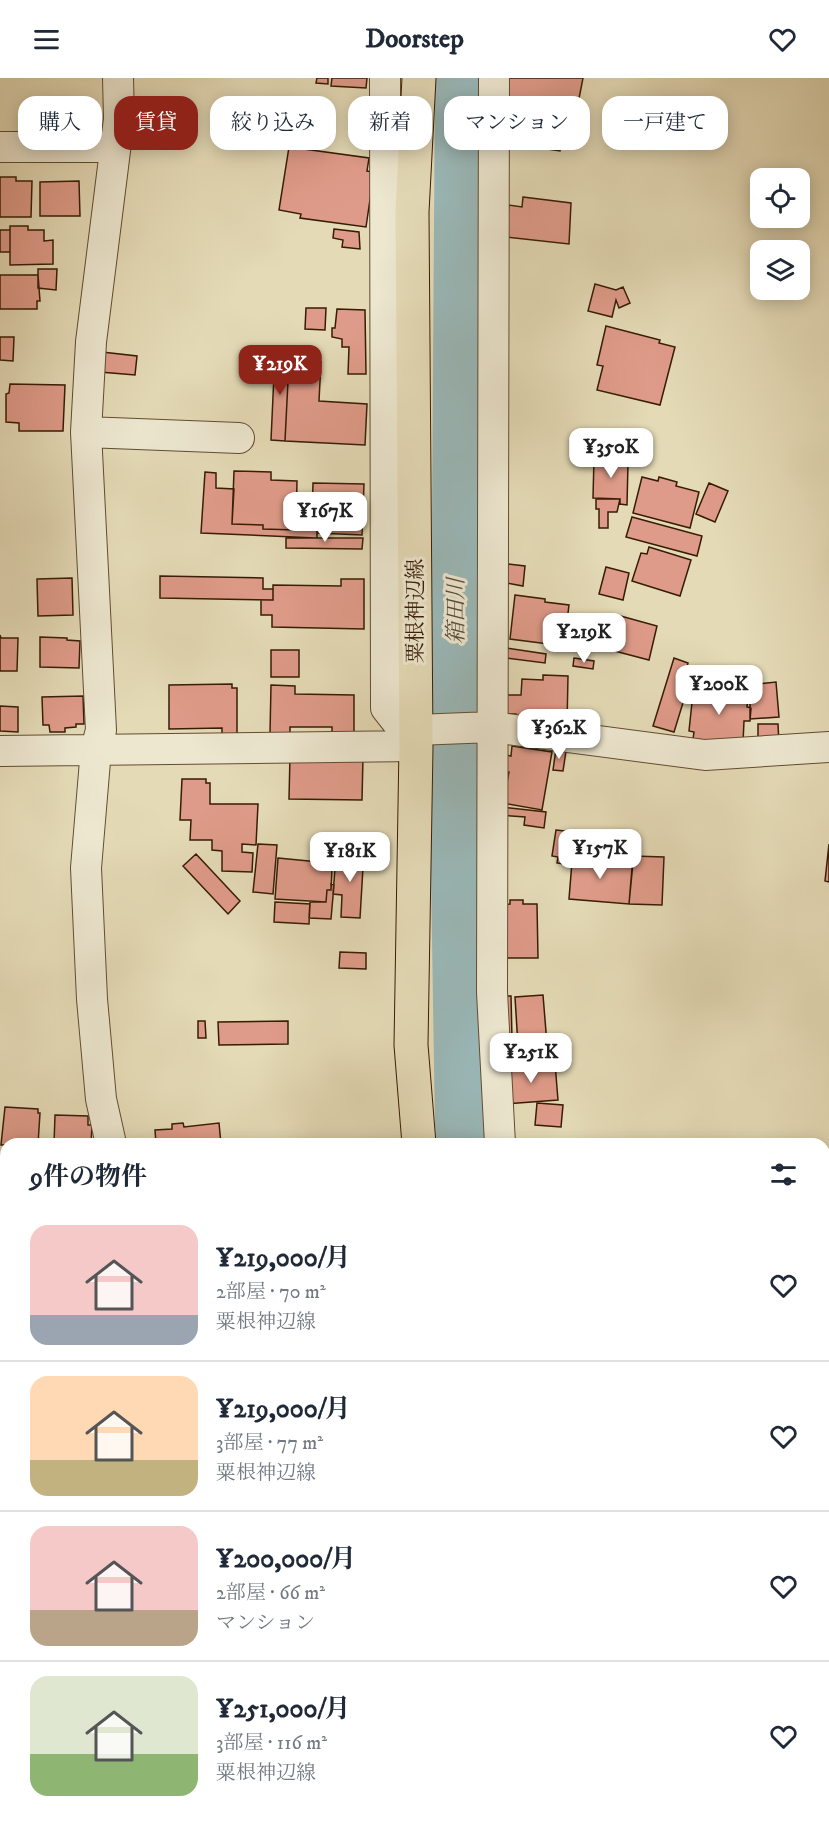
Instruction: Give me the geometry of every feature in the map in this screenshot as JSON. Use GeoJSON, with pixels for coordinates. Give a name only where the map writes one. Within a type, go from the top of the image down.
{"type":"FeatureCollection","features":[{"type":"Feature","properties":{"kind":"main road","name":"粟根神辺線"},"geometry":{"type":"LineString","coordinates":[[419,78],[412,212],[416,738],[411,1044],[419,1138]]}},
{"type":"Feature","properties":{"kind":"street"},"geometry":{"type":"LineString","coordinates":[[118,78],[118,96]]}},
{"type":"Feature","properties":{"kind":"street"},"geometry":{"type":"LineString","coordinates":[[385,78],[386,708],[416,738]]}},
{"type":"Feature","properties":{"kind":"street"},"geometry":{"type":"LineString","coordinates":[[494,78],[492,992],[500,1138]]}},
{"type":"Feature","properties":{"kind":"street"},"geometry":{"type":"LineString","coordinates":[[0,147],[114,147],[91,342],[86,432],[101,730],[96,749],[86,868],[93,1010],[101,1099],[110,1138]]}},
{"type":"Feature","properties":{"kind":"street"},"geometry":{"type":"LineString","coordinates":[[86,432],[239,438]]}},
{"type":"Feature","properties":{"kind":"street"},"geometry":{"type":"LineString","coordinates":[[0,751],[416,738],[492,727],[705,755],[829,747]]}},
{"type":"Feature","properties":{"kind":"building"},"geometry":{"type":"Polygon","coordinates":[[[317,78],[328,78],[328,84],[316,83],[317,78]]]}},
{"type":"Feature","properties":{"kind":"building"},"geometry":{"type":"Polygon","coordinates":[[[332,78],[367,78],[366,88],[331,86],[332,78]]]}},
{"type":"Feature","properties":{"kind":"building"},"geometry":{"type":"Polygon","coordinates":[[[505,78],[583,78],[580,96],[502,96],[505,78]]]}},
{"type":"Feature","properties":{"kind":"building"},"geometry":{"type":"Polygon","coordinates":[[[289,150],[311,150],[369,158],[367,171],[374,172],[366,227],[300,218],[301,214],[279,210],[289,150]]]}},
{"type":"Feature","properties":{"kind":"building"},"geometry":{"type":"Polygon","coordinates":[[[0,177],[16,177],[16,181],[32,181],[31,217],[0,217],[0,177]]]}},
{"type":"Feature","properties":{"kind":"building"},"geometry":{"type":"Polygon","coordinates":[[[79,181],[80,216],[40,216],[40,182],[79,181]]]}},
{"type":"Feature","properties":{"kind":"building"},"geometry":{"type":"Polygon","coordinates":[[[523,197],[571,203],[569,244],[505,237],[509,205],[522,207],[523,197]]]}},
{"type":"Feature","properties":{"kind":"building"},"geometry":{"type":"Polygon","coordinates":[[[10,226],[28,226],[28,230],[44,230],[44,241],[53,240],[53,264],[10,265],[10,226]]]}},
{"type":"Feature","properties":{"kind":"building"},"geometry":{"type":"Polygon","coordinates":[[[334,229],[359,232],[360,249],[342,247],[343,240],[333,238],[334,229]]]}},
{"type":"Feature","properties":{"kind":"building"},"geometry":{"type":"Polygon","coordinates":[[[0,230],[10,230],[10,252],[0,252],[0,230]]]}},
{"type":"Feature","properties":{"kind":"building"},"geometry":{"type":"Polygon","coordinates":[[[38,269],[57,269],[56,290],[38,288],[38,269]]]}},
{"type":"Feature","properties":{"kind":"building"},"geometry":{"type":"Polygon","coordinates":[[[0,275],[38,275],[40,301],[37,301],[37,309],[0,309],[0,275]]]}},
{"type":"Feature","properties":{"kind":"building"},"geometry":{"type":"Polygon","coordinates":[[[595,284],[616,290],[623,287],[630,303],[619,308],[616,300],[612,317],[588,311],[595,284]]]}},
{"type":"Feature","properties":{"kind":"building"},"geometry":{"type":"Polygon","coordinates":[[[306,308],[326,308],[325,330],[305,329],[306,308]]]}},
{"type":"Feature","properties":{"kind":"building"},"geometry":{"type":"Polygon","coordinates":[[[337,309],[365,310],[366,374],[348,374],[349,347],[342,347],[342,339],[332,337],[337,309]]]}},
{"type":"Feature","properties":{"kind":"building"},"geometry":{"type":"Polygon","coordinates":[[[606,326],[660,340],[659,343],[675,347],[660,405],[597,390],[603,366],[597,365],[606,326]]]}},
{"type":"Feature","properties":{"kind":"building"},"geometry":{"type":"Polygon","coordinates":[[[0,337],[14,337],[13,361],[0,360],[0,337]]]}},
{"type":"Feature","properties":{"kind":"building"},"geometry":{"type":"Polygon","coordinates":[[[102,352],[137,356],[135,375],[100,372],[102,352]]]}},
{"type":"Feature","properties":{"kind":"building"},"geometry":{"type":"Polygon","coordinates":[[[275,353],[292,354],[292,361],[289,361],[285,441],[271,440],[275,353]]]}},
{"type":"Feature","properties":{"kind":"building"},"geometry":{"type":"Polygon","coordinates":[[[289,361],[321,362],[319,401],[367,404],[365,445],[285,441],[289,361]]]}},
{"type":"Feature","properties":{"kind":"building"},"geometry":{"type":"Polygon","coordinates":[[[10,384],[65,385],[63,431],[19,431],[19,423],[6,422],[6,394],[9,393],[10,384]]]}},
{"type":"Feature","properties":{"kind":"building"},"geometry":{"type":"Polygon","coordinates":[[[594,458],[624,458],[624,464],[628,464],[627,505],[620,504],[620,499],[593,498],[594,458]]]}},
{"type":"Feature","properties":{"kind":"building"},"geometry":{"type":"Polygon","coordinates":[[[234,471],[271,472],[271,480],[297,481],[296,530],[263,529],[263,525],[232,524],[234,471]]]}},
{"type":"Feature","properties":{"kind":"building"},"geometry":{"type":"Polygon","coordinates":[[[205,472],[216,473],[216,488],[234,489],[232,524],[263,525],[263,529],[296,530],[297,509],[312,508],[312,521],[317,522],[317,538],[201,533],[205,472]]]}},
{"type":"Feature","properties":{"kind":"building"},"geometry":{"type":"Polygon","coordinates":[[[642,477],[658,481],[659,477],[677,482],[676,486],[699,492],[690,528],[633,513],[642,477]]]}},
{"type":"Feature","properties":{"kind":"building"},"geometry":{"type":"Polygon","coordinates":[[[313,483],[364,484],[362,535],[317,533],[317,522],[312,521],[313,483]]]}},
{"type":"Feature","properties":{"kind":"building"},"geometry":{"type":"Polygon","coordinates":[[[709,483],[728,491],[715,522],[696,514],[709,483]]]}},
{"type":"Feature","properties":{"kind":"building"},"geometry":{"type":"Polygon","coordinates":[[[596,499],[620,499],[617,512],[608,512],[608,528],[599,528],[599,509],[596,509],[596,499]]]}},
{"type":"Feature","properties":{"kind":"building"},"geometry":{"type":"Polygon","coordinates":[[[632,517],[702,536],[697,556],[626,537],[632,517]]]}},
{"type":"Feature","properties":{"kind":"building"},"geometry":{"type":"Polygon","coordinates":[[[286,538],[363,538],[362,549],[286,548],[286,538]]]}},
{"type":"Feature","properties":{"kind":"building"},"geometry":{"type":"Polygon","coordinates":[[[649,547],[691,560],[680,596],[632,581],[641,553],[647,554],[649,547]]]}},
{"type":"Feature","properties":{"kind":"building"},"geometry":{"type":"Polygon","coordinates":[[[508,564],[525,566],[523,586],[506,583],[508,564]]]}},
{"type":"Feature","properties":{"kind":"building"},"geometry":{"type":"Polygon","coordinates":[[[606,567],[629,573],[623,600],[599,594],[606,567]]]}},
{"type":"Feature","properties":{"kind":"building"},"geometry":{"type":"Polygon","coordinates":[[[160,576],[263,578],[263,589],[273,589],[273,600],[160,598],[160,576]]]}},
{"type":"Feature","properties":{"kind":"building"},"geometry":{"type":"Polygon","coordinates":[[[72,578],[73,615],[38,616],[37,579],[72,578]]]}},
{"type":"Feature","properties":{"kind":"building"},"geometry":{"type":"Polygon","coordinates":[[[341,579],[364,579],[364,629],[272,627],[272,615],[261,615],[261,600],[273,600],[273,585],[341,586],[341,579]]]}},
{"type":"Feature","properties":{"kind":"building"},"geometry":{"type":"Polygon","coordinates":[[[515,595],[569,605],[564,646],[510,639],[515,595]]]}},
{"type":"Feature","properties":{"kind":"building"},"geometry":{"type":"Polygon","coordinates":[[[617,615],[657,626],[649,660],[603,648],[608,629],[613,630],[617,615]]]}},
{"type":"Feature","properties":{"kind":"building"},"geometry":{"type":"Polygon","coordinates":[[[0,635],[1,638],[18,638],[17,671],[0,671],[0,635]]]}},
{"type":"Feature","properties":{"kind":"building"},"geometry":{"type":"Polygon","coordinates":[[[40,637],[80,641],[79,668],[40,667],[40,637]]]}},
{"type":"Feature","properties":{"kind":"building"},"geometry":{"type":"Polygon","coordinates":[[[507,648],[546,654],[545,663],[506,658],[507,648]]]}},
{"type":"Feature","properties":{"kind":"building"},"geometry":{"type":"Polygon","coordinates":[[[271,650],[299,650],[299,677],[271,677],[271,650]]]}},
{"type":"Feature","properties":{"kind":"building"},"geometry":{"type":"Polygon","coordinates":[[[574,658],[594,661],[593,669],[573,666],[574,658]]]}},
{"type":"Feature","properties":{"kind":"building"},"geometry":{"type":"Polygon","coordinates":[[[674,658],[688,663],[684,678],[690,680],[674,732],[653,726],[674,658]]]}},
{"type":"Feature","properties":{"kind":"building"},"geometry":{"type":"Polygon","coordinates":[[[543,675],[568,676],[567,725],[516,720],[516,714],[505,714],[505,695],[521,695],[522,679],[543,680],[543,675]]]}},
{"type":"Feature","properties":{"kind":"building"},"geometry":{"type":"Polygon","coordinates":[[[776,682],[779,717],[750,719],[750,685],[776,682]]]}},
{"type":"Feature","properties":{"kind":"building"},"geometry":{"type":"Polygon","coordinates":[[[232,684],[232,688],[237,688],[237,735],[222,737],[222,728],[169,729],[169,685],[232,684]]]}},
{"type":"Feature","properties":{"kind":"building"},"geometry":{"type":"Polygon","coordinates":[[[271,685],[295,686],[295,694],[354,695],[354,733],[332,733],[332,727],[290,727],[290,734],[270,734],[271,685]]]}},
{"type":"Feature","properties":{"kind":"building"},"geometry":{"type":"Polygon","coordinates":[[[708,686],[726,687],[725,695],[748,697],[747,707],[751,708],[750,721],[744,721],[743,743],[693,739],[694,732],[689,731],[693,693],[707,694],[708,686]]]}},
{"type":"Feature","properties":{"kind":"building"},"geometry":{"type":"Polygon","coordinates":[[[83,696],[84,724],[65,728],[65,732],[50,732],[49,725],[43,725],[42,697],[83,696]]]}},
{"type":"Feature","properties":{"kind":"building"},"geometry":{"type":"Polygon","coordinates":[[[0,706],[18,707],[18,732],[0,731],[0,706]]]}},
{"type":"Feature","properties":{"kind":"building"},"geometry":{"type":"Polygon","coordinates":[[[758,724],[778,724],[779,744],[758,744],[758,724]]]}},
{"type":"Feature","properties":{"kind":"building"},"geometry":{"type":"Polygon","coordinates":[[[512,746],[552,752],[542,810],[503,803],[509,772],[503,771],[506,755],[511,756],[512,746]]]}},
{"type":"Feature","properties":{"kind":"building"},"geometry":{"type":"Polygon","coordinates":[[[556,749],[566,751],[563,771],[553,770],[556,749]]]}},
{"type":"Feature","properties":{"kind":"building"},"geometry":{"type":"Polygon","coordinates":[[[290,756],[363,757],[362,800],[289,799],[290,756]]]}},
{"type":"Feature","properties":{"kind":"building"},"geometry":{"type":"Polygon","coordinates":[[[182,779],[206,779],[206,783],[210,783],[210,804],[258,804],[256,845],[242,844],[242,852],[253,853],[252,872],[222,871],[222,851],[212,850],[212,840],[190,840],[191,820],[180,820],[182,779]]]}},
{"type":"Feature","properties":{"kind":"building"},"geometry":{"type":"Polygon","coordinates":[[[501,807],[546,812],[544,828],[524,825],[525,817],[500,815],[501,807]]]}},
{"type":"Feature","properties":{"kind":"building"},"geometry":{"type":"Polygon","coordinates":[[[556,830],[573,832],[569,865],[557,863],[558,857],[552,856],[556,830]]]}},
{"type":"Feature","properties":{"kind":"building"},"geometry":{"type":"Polygon","coordinates":[[[258,844],[277,845],[273,894],[253,892],[258,844]]]}},
{"type":"Feature","properties":{"kind":"building"},"geometry":{"type":"Polygon","coordinates":[[[829,844],[829,882],[825,881],[829,844]]]}},
{"type":"Feature","properties":{"kind":"building"},"geometry":{"type":"Polygon","coordinates":[[[573,849],[588,850],[587,859],[633,863],[629,904],[569,899],[573,849]]]}},
{"type":"Feature","properties":{"kind":"building"},"geometry":{"type":"Polygon","coordinates":[[[355,850],[364,851],[360,918],[341,917],[342,895],[333,894],[336,856],[354,857],[355,850]]]}},
{"type":"Feature","properties":{"kind":"building"},"geometry":{"type":"Polygon","coordinates":[[[196,854],[240,901],[228,914],[183,866],[196,854]]]}},
{"type":"Feature","properties":{"kind":"building"},"geometry":{"type":"Polygon","coordinates":[[[633,856],[664,857],[662,905],[629,904],[633,856]]]}},
{"type":"Feature","properties":{"kind":"building"},"geometry":{"type":"Polygon","coordinates":[[[278,858],[329,863],[328,869],[332,869],[331,890],[327,890],[326,902],[275,899],[278,858]]]}},
{"type":"Feature","properties":{"kind":"building"},"geometry":{"type":"Polygon","coordinates":[[[331,884],[334,885],[331,919],[309,918],[310,902],[326,902],[327,890],[331,890],[331,884]]]}},
{"type":"Feature","properties":{"kind":"building"},"geometry":{"type":"Polygon","coordinates":[[[510,900],[523,900],[523,904],[537,904],[538,958],[502,958],[501,905],[510,904],[510,900]]]}},
{"type":"Feature","properties":{"kind":"building"},"geometry":{"type":"Polygon","coordinates":[[[275,902],[310,904],[309,924],[274,922],[275,902]]]}},
{"type":"Feature","properties":{"kind":"building"},"geometry":{"type":"Polygon","coordinates":[[[340,952],[366,953],[366,969],[339,968],[340,952]]]}},
{"type":"Feature","properties":{"kind":"building"},"geometry":{"type":"Polygon","coordinates":[[[543,995],[547,1044],[518,1046],[515,997],[543,995]]]}},
{"type":"Feature","properties":{"kind":"building"},"geometry":{"type":"Polygon","coordinates":[[[502,996],[511,996],[512,1039],[503,1039],[502,996]]]}},
{"type":"Feature","properties":{"kind":"building"},"geometry":{"type":"Polygon","coordinates":[[[198,1021],[205,1021],[206,1038],[198,1038],[198,1021]]]}},
{"type":"Feature","properties":{"kind":"building"},"geometry":{"type":"Polygon","coordinates":[[[288,1021],[288,1044],[219,1045],[218,1022],[288,1021]]]}},
{"type":"Feature","properties":{"kind":"building"},"geometry":{"type":"Polygon","coordinates":[[[555,1063],[558,1100],[506,1104],[504,1071],[514,1070],[514,1065],[555,1063]]]}},
{"type":"Feature","properties":{"kind":"building"},"geometry":{"type":"Polygon","coordinates":[[[537,1103],[563,1105],[561,1127],[535,1125],[537,1103]]]}},
{"type":"Feature","properties":{"kind":"building"},"geometry":{"type":"Polygon","coordinates":[[[5,1107],[38,1109],[40,1113],[38,1138],[2,1138],[5,1107]]]}},
{"type":"Feature","properties":{"kind":"building"},"geometry":{"type":"Polygon","coordinates":[[[55,1115],[88,1116],[88,1125],[92,1125],[91,1138],[54,1138],[55,1115]]]}},
{"type":"Feature","properties":{"kind":"building"},"geometry":{"type":"Polygon","coordinates":[[[183,1123],[184,1127],[219,1123],[220,1138],[156,1138],[155,1130],[172,1129],[172,1124],[183,1123]]]}},
{"type":"Feature","properties":{"kind":"waterway","name":"箱田川"},"geometry":{"type":"LineString","coordinates":[[459,78],[454,814],[460,1138]]}}]}
